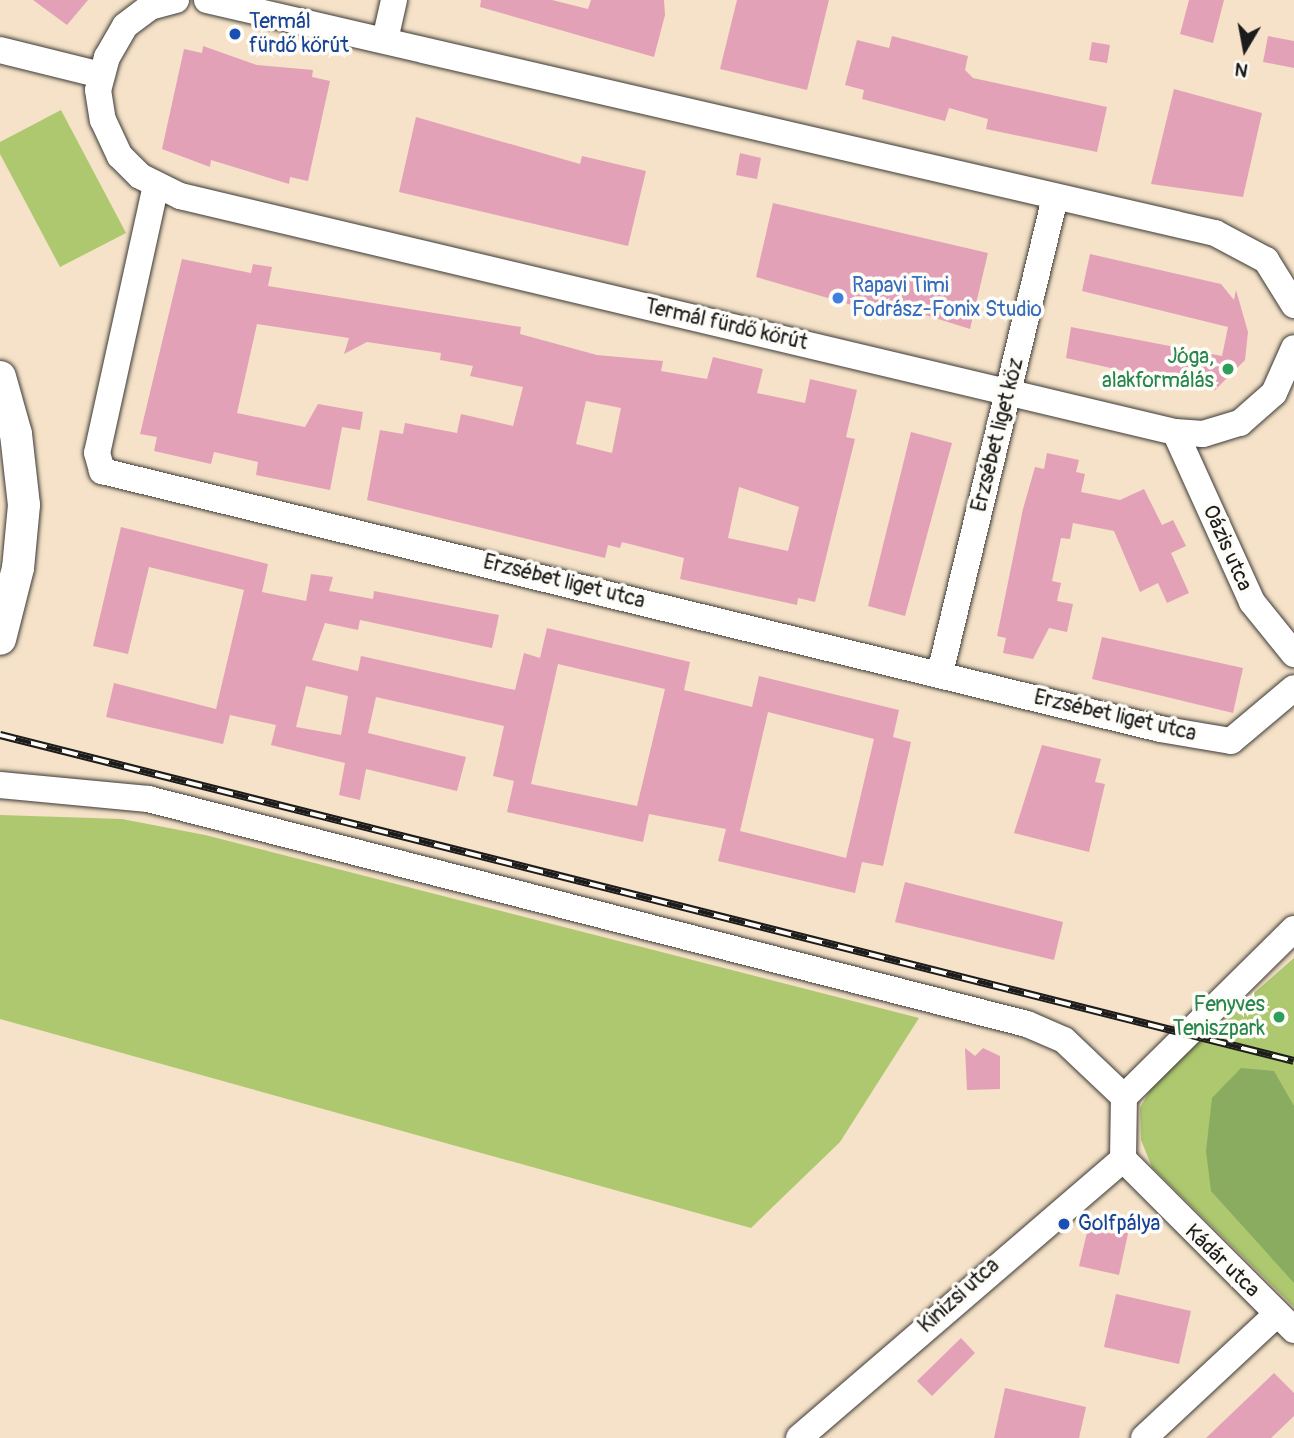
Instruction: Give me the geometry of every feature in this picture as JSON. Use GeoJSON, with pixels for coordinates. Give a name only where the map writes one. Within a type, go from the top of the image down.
{"type":"FeatureCollection","features":[{"type":"Feature","properties":{"kind":"street","name":"Termál fürdő körút"},"geometry":{"type":"LineString","coordinates":[[176,0],[150,8],[125,26],[101,75],[99,103],[111,140],[131,168],[180,197],[1175,432],[1203,434],[1240,423],[1274,393],[1294,348]]}},
{"type":"Feature","properties":{"kind":"street"},"geometry":{"type":"LineString","coordinates":[[207,0],[1215,233],[1286,264],[1294,305]]}},
{"type":"Feature","properties":{"kind":"street"},"geometry":{"type":"LineString","coordinates":[[385,40],[394,0]]}},
{"type":"Feature","properties":{"kind":"street"},"geometry":{"type":"LineString","coordinates":[[0,50],[101,75]]}},
{"type":"Feature","properties":{"kind":"street","name":"Erzsébet liget utca"},"geometry":{"type":"LineString","coordinates":[[156,185],[97,453],[102,471],[940,673],[1136,724],[1231,741],[1294,688]]}},
{"type":"Feature","properties":{"kind":"street","name":"Erzsébet liget köz"},"geometry":{"type":"LineString","coordinates":[[940,673],[1055,197]]}},
{"type":"Feature","properties":{"kind":"street"},"geometry":{"type":"LineString","coordinates":[[0,377],[16,434],[23,505],[18,568],[0,639]]}},
{"type":"Feature","properties":{"kind":"street","name":"Oázis utca"},"geometry":{"type":"LineString","coordinates":[[1175,432],[1252,602],[1294,654]]}},
{"type":"Feature","properties":{"kind":"street"},"geometry":{"type":"LineString","coordinates":[[0,785],[148,799],[1027,1024],[1064,1040],[1124,1097]]}},
{"type":"Feature","properties":{"kind":"street"},"geometry":{"type":"LineString","coordinates":[[1123,1159],[1124,1097],[1294,929]]}},
{"type":"Feature","properties":{"kind":"street","name":"Kádár utca"},"geometry":{"type":"LineString","coordinates":[[1123,1159],[1285,1322]]}},
{"type":"Feature","properties":{"kind":"street","name":"Kinizsi utca"},"geometry":{"type":"LineString","coordinates":[[799,1438],[1123,1159]]}},
{"type":"Feature","properties":{"kind":"street"},"geometry":{"type":"LineString","coordinates":[[1144,1438],[1285,1322]]}},
{"type":"Feature","properties":{"kind":"green space"},"geometry":{"type":"Polygon","coordinates":[[[61,110],[126,233],[60,267],[0,154],[0,142],[61,110]]]}},
{"type":"Feature","properties":{"kind":"green space"},"geometry":{"type":"Polygon","coordinates":[[[0,815],[122,819],[205,835],[919,1018],[840,1142],[751,1228],[0,1019],[0,815]]]}},
{"type":"Feature","properties":{"kind":"green space"},"geometry":{"type":"Polygon","coordinates":[[[1294,958],[1294,1307],[1152,1167],[1141,1140],[1140,1108],[1156,1079],[1294,958]]]}},
{"type":"Feature","properties":{"kind":"green space"},"geometry":{"type":"Polygon","coordinates":[[[1241,1068],[1274,1071],[1294,1106],[1294,1283],[1211,1191],[1206,1151],[1212,1098],[1241,1068]]]}},
{"type":"Feature","properties":{"kind":"building"},"geometry":{"type":"Polygon","coordinates":[[[33,0],[88,0],[67,25],[33,0]]]}},
{"type":"Feature","properties":{"kind":"building"},"geometry":{"type":"Polygon","coordinates":[[[481,0],[552,0],[588,9],[591,0],[664,0],[665,15],[654,57],[480,7],[481,0]]]}},
{"type":"Feature","properties":{"kind":"building"},"geometry":{"type":"Polygon","coordinates":[[[737,0],[829,0],[807,90],[720,69],[737,0]]]}},
{"type":"Feature","properties":{"kind":"building"},"geometry":{"type":"Polygon","coordinates":[[[1189,0],[1224,0],[1213,43],[1180,34],[1189,0]]]}},
{"type":"Feature","properties":{"kind":"building"},"geometry":{"type":"Polygon","coordinates":[[[892,36],[968,56],[965,70],[973,78],[1107,107],[1097,152],[986,129],[988,119],[949,108],[945,121],[862,99],[864,90],[845,85],[857,40],[889,48],[892,36]]]}},
{"type":"Feature","properties":{"kind":"building"},"geometry":{"type":"Polygon","coordinates":[[[1268,36],[1294,41],[1294,68],[1263,62],[1268,36]]]}},
{"type":"Feature","properties":{"kind":"building"},"geometry":{"type":"Polygon","coordinates":[[[1092,42],[1110,45],[1107,63],[1089,60],[1092,42]]]}},
{"type":"Feature","properties":{"kind":"building"},"geometry":{"type":"Polygon","coordinates":[[[203,46],[257,65],[313,70],[312,77],[330,81],[308,181],[290,177],[289,184],[211,160],[210,167],[162,149],[184,49],[202,53],[203,46]]]}},
{"type":"Feature","properties":{"kind":"building"},"geometry":{"type":"Polygon","coordinates":[[[1174,89],[1262,113],[1243,197],[1151,184],[1174,89]]]}},
{"type":"Feature","properties":{"kind":"building"},"geometry":{"type":"Polygon","coordinates":[[[416,117],[580,164],[582,156],[646,171],[628,246],[399,192],[416,117]]]}},
{"type":"Feature","properties":{"kind":"building"},"geometry":{"type":"Polygon","coordinates":[[[740,153],[761,158],[757,179],[736,175],[740,153]]]}},
{"type":"Feature","properties":{"kind":"building"},"geometry":{"type":"Polygon","coordinates":[[[773,203],[988,253],[970,329],[903,308],[900,317],[869,310],[756,277],[773,203]]]}},
{"type":"Feature","properties":{"kind":"building"},"geometry":{"type":"Polygon","coordinates":[[[1090,254],[1221,284],[1234,300],[1236,290],[1248,332],[1245,360],[1214,391],[1216,383],[1196,387],[1066,358],[1071,327],[1222,356],[1228,327],[1082,291],[1090,254]]]}},
{"type":"Feature","properties":{"kind":"building"},"geometry":{"type":"Polygon","coordinates":[[[182,259],[251,273],[253,264],[272,267],[268,286],[521,327],[520,334],[597,355],[663,361],[661,371],[707,379],[713,357],[763,369],[757,393],[805,403],[810,379],[857,390],[846,437],[855,439],[815,602],[798,598],[797,605],[680,579],[684,558],[622,542],[620,548],[608,545],[605,558],[367,500],[380,430],[403,434],[405,423],[457,433],[461,414],[513,426],[523,387],[470,376],[473,366],[440,360],[441,353],[367,342],[344,354],[349,338],[257,324],[237,413],[305,427],[318,404],[363,412],[360,430],[342,427],[330,490],[256,475],[258,462],[214,452],[211,464],[154,451],[157,437],[140,434],[182,259]],[[586,401],[576,444],[612,453],[621,408],[586,401]],[[739,487],[728,538],[788,551],[799,507],[739,487]]]}},
{"type":"Feature","properties":{"kind":"building"},"geometry":{"type":"Polygon","coordinates":[[[911,432],[952,443],[905,616],[868,606],[911,432]]]}},
{"type":"Feature","properties":{"kind":"building"},"geometry":{"type":"Polygon","coordinates":[[[1047,453],[1079,460],[1076,472],[1085,474],[1081,492],[1120,500],[1144,489],[1162,525],[1173,520],[1186,546],[1171,553],[1189,593],[1167,603],[1158,583],[1140,592],[1114,531],[1073,523],[1070,539],[1061,538],[1052,581],[1061,583],[1057,601],[1073,604],[1067,632],[1049,628],[1033,659],[1003,653],[1006,638],[997,636],[1023,509],[1035,467],[1044,469],[1047,453]]]}},
{"type":"Feature","properties":{"kind":"building"},"geometry":{"type":"Polygon","coordinates":[[[121,527],[268,564],[262,592],[306,601],[311,574],[333,577],[329,591],[373,599],[374,591],[499,615],[492,648],[360,620],[358,630],[325,623],[312,660],[358,671],[361,656],[515,690],[524,653],[540,658],[547,628],[690,662],[684,690],[752,707],[759,676],[899,710],[893,737],[911,742],[883,866],[862,862],[855,893],[718,861],[726,829],[649,814],[643,842],[507,812],[514,781],[493,776],[504,726],[376,697],[368,733],[466,757],[457,791],[366,769],[360,800],[339,795],[345,763],[271,745],[276,725],[230,715],[223,744],[106,717],[114,683],[216,709],[244,590],[149,567],[128,654],[93,646],[121,527]],[[558,664],[531,784],[637,806],[665,689],[558,664]],[[306,686],[296,727],[341,735],[348,696],[306,686]],[[768,712],[740,831],[846,858],[874,739],[768,712]]]}},
{"type":"Feature","properties":{"kind":"building"},"geometry":{"type":"Polygon","coordinates":[[[1102,637],[1243,668],[1233,713],[1092,679],[1102,637]]]}},
{"type":"Feature","properties":{"kind":"building"},"geometry":{"type":"Polygon","coordinates":[[[1042,745],[1101,759],[1095,782],[1105,784],[1089,852],[1014,833],[1042,745]]]}},
{"type":"Feature","properties":{"kind":"building"},"geometry":{"type":"Polygon","coordinates":[[[905,882],[1063,922],[1054,960],[895,922],[905,882]]]}},
{"type":"Feature","properties":{"kind":"building"},"geometry":{"type":"Polygon","coordinates":[[[965,1048],[975,1056],[983,1048],[1000,1056],[1000,1089],[967,1090],[965,1048]]]}},
{"type":"Feature","properties":{"kind":"building"},"geometry":{"type":"Polygon","coordinates":[[[1090,1220],[1129,1229],[1119,1275],[1079,1266],[1090,1220]]]}},
{"type":"Feature","properties":{"kind":"building"},"geometry":{"type":"Polygon","coordinates":[[[1116,1294],[1191,1311],[1179,1364],[1104,1347],[1116,1294]]]}},
{"type":"Feature","properties":{"kind":"building"},"geometry":{"type":"Polygon","coordinates":[[[961,1338],[975,1353],[932,1396],[917,1381],[961,1338]]]}},
{"type":"Feature","properties":{"kind":"building"},"geometry":{"type":"Polygon","coordinates":[[[1274,1373],[1294,1393],[1294,1416],[1271,1438],[1206,1438],[1274,1373]]]}},
{"type":"Feature","properties":{"kind":"building"},"geometry":{"type":"Polygon","coordinates":[[[1005,1388],[1086,1407],[1079,1438],[994,1438],[1005,1388]]]}},
{"type":"Feature","properties":{"kind":"railway"},"geometry":{"type":"LineString","coordinates":[[0,735],[1294,1061]]}},
{"type":"Feature","properties":{"kind":"place","name":"Termál fürdő körút"},"geometry":{"type":"Point","coordinates":[235,34]}},
{"type":"Feature","properties":{"kind":"place","name":"Rapavi Timi Fodrász-Fonix Studio"},"geometry":{"type":"Point","coordinates":[838,298]}},
{"type":"Feature","properties":{"kind":"place","name":"Jóga, alakformálás"},"geometry":{"type":"Point","coordinates":[1228,369]}},
{"type":"Feature","properties":{"kind":"place","name":"Fenyves Teniszpark"},"geometry":{"type":"Point","coordinates":[1279,1017]}},
{"type":"Feature","properties":{"kind":"place","name":"Golfpálya"},"geometry":{"type":"Point","coordinates":[1064,1224]}}]}
